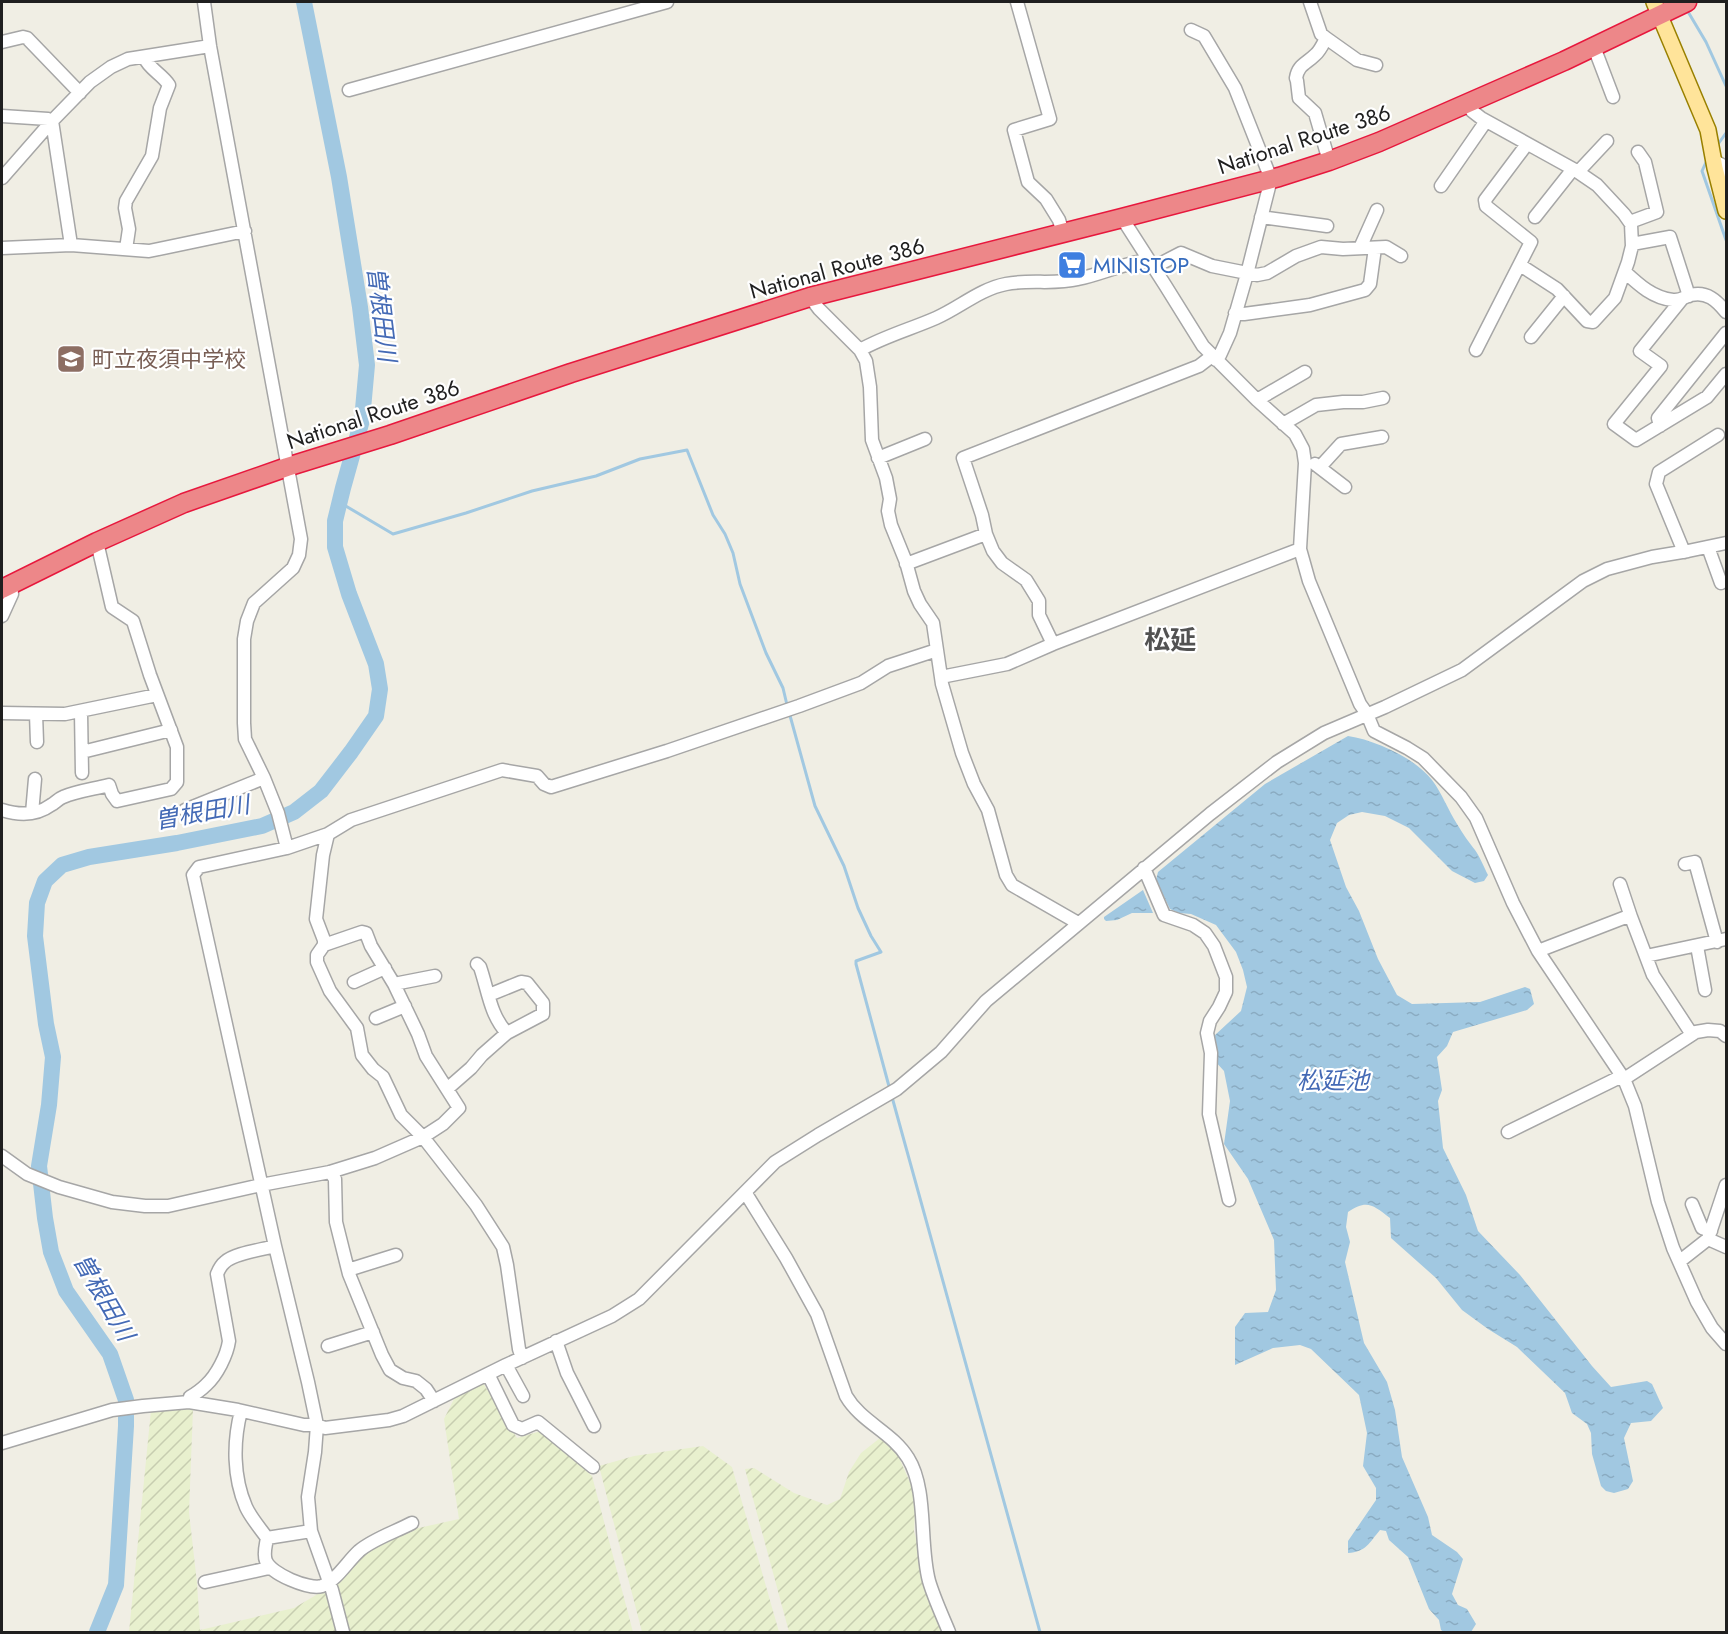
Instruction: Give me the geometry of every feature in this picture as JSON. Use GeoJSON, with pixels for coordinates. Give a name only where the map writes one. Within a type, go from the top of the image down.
{"type":"FeatureCollection","features":[{"type":"Feature","properties":{"kind":"highway","name":"National Route 386"},"geometry":{"type":"LineString","coordinates":[[6,586],[184,503],[580,370],[810,297],[1271,179],[1329,161],[1468,104],[1594,47],[1668,7]]}},
{"type":"Feature","properties":{"kind":"main road"},"geometry":{"type":"LineString","coordinates":[[1668,7],[1707,130],[1726,211]]}},
{"type":"Feature","properties":{"kind":"street"},"geometry":{"type":"LineString","coordinates":[[204,2],[210,46],[301,539],[299,555],[292,568],[254,603],[247,621],[244,639],[245,739],[278,813],[286,843]]}},
{"type":"Feature","properties":{"kind":"street"},"geometry":{"type":"LineString","coordinates":[[349,90],[667,2]]}},
{"type":"Feature","properties":{"kind":"street"},"geometry":{"type":"LineString","coordinates":[[1017,2],[1050,119],[1014,130],[1028,182],[1046,199],[1059,219],[1063,233]]}},
{"type":"Feature","properties":{"kind":"street"},"geometry":{"type":"LineString","coordinates":[[1310,2],[1321,34],[1357,60],[1376,65]]}},
{"type":"Feature","properties":{"kind":"street"},"geometry":{"type":"LineString","coordinates":[[1053,644],[1040,615],[1039,602],[1026,580],[1002,563],[993,551],[963,458],[1220,356],[1230,333],[1247,274],[1271,179],[1235,88],[1204,36],[1191,30]]}},
{"type":"Feature","properties":{"kind":"street"},"geometry":{"type":"LineString","coordinates":[[2,42],[27,38],[80,93]]}},
{"type":"Feature","properties":{"kind":"street"},"geometry":{"type":"LineString","coordinates":[[1326,38],[1315,55],[1300,66],[1296,76],[1299,98],[1315,113],[1329,161]]}},
{"type":"Feature","properties":{"kind":"street"},"geometry":{"type":"LineString","coordinates":[[2,178],[90,82],[111,67],[128,59],[210,46]]}},
{"type":"Feature","properties":{"kind":"street"},"geometry":{"type":"LineString","coordinates":[[1594,47],[1614,96]]}},
{"type":"Feature","properties":{"kind":"street"},"geometry":{"type":"LineString","coordinates":[[126,249],[129,229],[124,208],[152,156],[160,108],[169,85],[146,63],[144,57]]}},
{"type":"Feature","properties":{"kind":"street"},"geometry":{"type":"LineString","coordinates":[[1468,104],[1472,111],[1486,121],[1575,170],[1597,185],[1632,224],[1632,244],[1615,298],[1593,322],[1587,321],[1557,289],[1520,265]]}},
{"type":"Feature","properties":{"kind":"street"},"geometry":{"type":"LineString","coordinates":[[2,116],[52,121]]}},
{"type":"Feature","properties":{"kind":"street"},"geometry":{"type":"LineString","coordinates":[[52,121],[71,245]]}},
{"type":"Feature","properties":{"kind":"street"},"geometry":{"type":"LineString","coordinates":[[1441,186],[1486,121]]}},
{"type":"Feature","properties":{"kind":"street"},"geometry":{"type":"LineString","coordinates":[[1535,217],[1575,170],[1607,141]]}},
{"type":"Feature","properties":{"kind":"street"},"geometry":{"type":"LineString","coordinates":[[1476,350],[1531,243],[1486,206],[1485,200],[1527,144]]}},
{"type":"Feature","properties":{"kind":"street"},"geometry":{"type":"LineString","coordinates":[[1630,222],[1658,212],[1645,162],[1638,152]]}},
{"type":"Feature","properties":{"kind":"street"},"geometry":{"type":"LineString","coordinates":[[1713,160],[1722,165],[1726,175]]}},
{"type":"Feature","properties":{"kind":"street"},"geometry":{"type":"LineString","coordinates":[[1360,248],[1377,210]]}},
{"type":"Feature","properties":{"kind":"street"},"geometry":{"type":"LineString","coordinates":[[1261,217],[1327,226]]}},
{"type":"Feature","properties":{"kind":"street"},"geometry":{"type":"LineString","coordinates":[[1122,218],[1203,346],[1294,434],[1303,449],[1300,549],[1309,581],[1360,704],[1374,731],[1423,758],[1461,797],[1476,818],[1513,903],[1538,951],[1624,1079],[1635,1106],[1662,1214],[1673,1248],[1697,1302],[1712,1328],[1726,1344]]}},
{"type":"Feature","properties":{"kind":"street"},"geometry":{"type":"LineString","coordinates":[[2,248],[71,245],[149,251],[245,231]]}},
{"type":"Feature","properties":{"kind":"street"},"geometry":{"type":"LineString","coordinates":[[1632,244],[1670,237],[1686,297]]}},
{"type":"Feature","properties":{"kind":"street"},"geometry":{"type":"LineString","coordinates":[[860,350],[901,331],[937,318],[1005,284],[1078,279],[1134,262],[1151,264],[1181,253],[1212,266],[1257,275],[1267,273],[1296,256],[1321,247],[1343,249],[1386,247],[1401,256]]}},
{"type":"Feature","properties":{"kind":"street"},"geometry":{"type":"LineString","coordinates":[[1235,313],[1244,314],[1310,305],[1365,290],[1370,284],[1375,248]]}},
{"type":"Feature","properties":{"kind":"street"},"geometry":{"type":"LineString","coordinates":[[1625,272],[1652,295],[1673,300],[1700,294],[1713,298],[1726,312]]}},
{"type":"Feature","properties":{"kind":"street"},"geometry":{"type":"LineString","coordinates":[[1531,337],[1564,296]]}},
{"type":"Feature","properties":{"kind":"street"},"geometry":{"type":"LineString","coordinates":[[810,297],[860,350],[866,361],[870,387],[872,440],[886,478],[891,525],[914,591],[933,623],[941,677],[962,753],[974,784],[988,810],[1006,875],[1012,885],[1078,923]]}},
{"type":"Feature","properties":{"kind":"street"},"geometry":{"type":"LineString","coordinates":[[1686,297],[1640,351],[1661,366],[1614,424],[1636,440],[1707,397],[1726,374]]}},
{"type":"Feature","properties":{"kind":"street"},"geometry":{"type":"LineString","coordinates":[[1660,426],[1658,418],[1726,333]]}},
{"type":"Feature","properties":{"kind":"street"},"geometry":{"type":"LineString","coordinates":[[1257,400],[1305,372]]}},
{"type":"Feature","properties":{"kind":"street"},"geometry":{"type":"LineString","coordinates":[[1283,424],[1316,405],[1363,402],[1383,398]]}},
{"type":"Feature","properties":{"kind":"street"},"geometry":{"type":"LineString","coordinates":[[1684,552],[1656,484],[1659,472],[1718,435]]}},
{"type":"Feature","properties":{"kind":"street"},"geometry":{"type":"LineString","coordinates":[[1320,467],[1341,444],[1382,437]]}},
{"type":"Feature","properties":{"kind":"street"},"geometry":{"type":"LineString","coordinates":[[878,458],[925,439]]}},
{"type":"Feature","properties":{"kind":"street"},"geometry":{"type":"LineString","coordinates":[[1304,457],[1345,487]]}},
{"type":"Feature","properties":{"kind":"street"},"geometry":{"type":"LineString","coordinates":[[906,564],[987,534]]}},
{"type":"Feature","properties":{"kind":"street"},"geometry":{"type":"LineString","coordinates":[[2,810],[13,814],[40,812],[61,798],[109,785],[117,801],[171,789],[177,782],[177,747],[133,621],[112,607],[97,543]]}},
{"type":"Feature","properties":{"kind":"street"},"geometry":{"type":"LineString","coordinates":[[2,1443],[112,1410],[189,1402],[325,1428],[389,1420],[402,1416],[612,1316],[639,1299],[775,1162],[897,1089],[942,1052],[986,1001],[1144,868],[1277,762],[1324,734],[1462,670],[1583,581],[1607,569],[1652,556],[1726,543]]}},
{"type":"Feature","properties":{"kind":"street"},"geometry":{"type":"LineString","coordinates":[[1708,547],[1721,583]]}},
{"type":"Feature","properties":{"kind":"street"},"geometry":{"type":"LineString","coordinates":[[941,677],[1007,664],[1053,644],[1300,549]]}},
{"type":"Feature","properties":{"kind":"street"},"geometry":{"type":"LineString","coordinates":[[2,616],[12,594],[6,586]]}},
{"type":"Feature","properties":{"kind":"street"},"geometry":{"type":"LineString","coordinates":[[343,1632],[311,1531],[308,1497],[317,1425],[261,1185],[193,875],[199,867],[328,834],[351,820],[502,770],[537,776],[544,784],[551,787],[667,751],[861,684],[888,666],[937,650]]}},
{"type":"Feature","properties":{"kind":"street"},"geometry":{"type":"LineString","coordinates":[[2,713],[65,714],[157,695]]}},
{"type":"Feature","properties":{"kind":"street"},"geometry":{"type":"LineString","coordinates":[[81,712],[82,773]]}},
{"type":"Feature","properties":{"kind":"street"},"geometry":{"type":"LineString","coordinates":[[36,714],[37,742]]}},
{"type":"Feature","properties":{"kind":"street"},"geometry":{"type":"LineString","coordinates":[[82,752],[171,730]]}},
{"type":"Feature","properties":{"kind":"street"},"geometry":{"type":"LineString","coordinates":[[185,810],[264,778]]}},
{"type":"Feature","properties":{"kind":"street"},"geometry":{"type":"LineString","coordinates":[[32,813],[35,779]]}},
{"type":"Feature","properties":{"kind":"street"},"geometry":{"type":"LineString","coordinates":[[324,945],[316,919],[323,855],[328,834]]}},
{"type":"Feature","properties":{"kind":"street"},"geometry":{"type":"LineString","coordinates":[[1646,956],[1722,941],[1695,862],[1685,864]]}},
{"type":"Feature","properties":{"kind":"street"},"geometry":{"type":"LineString","coordinates":[[1144,868],[1164,915],[1192,925],[1205,933],[1214,946],[1226,977],[1226,992],[1210,1021],[1207,1033],[1211,1053],[1209,1114],[1229,1200]]}},
{"type":"Feature","properties":{"kind":"street"},"geometry":{"type":"LineString","coordinates":[[1620,884],[1658,986],[1691,1034]]}},
{"type":"Feature","properties":{"kind":"street"},"geometry":{"type":"LineString","coordinates":[[1538,951],[1631,917]]}},
{"type":"Feature","properties":{"kind":"street"},"geometry":{"type":"LineString","coordinates":[[2,1156],[27,1174],[58,1187],[112,1202],[168,1206],[330,1172],[375,1158],[423,1137],[443,1124],[459,1108],[426,1056],[405,1006],[366,933],[362,932],[324,945],[317,955],[317,962],[330,991],[357,1028],[362,1055],[383,1077],[401,1115],[423,1137],[476,1205],[503,1247],[522,1358]]}},
{"type":"Feature","properties":{"kind":"street"},"geometry":{"type":"LineString","coordinates":[[1697,946],[1705,990]]}},
{"type":"Feature","properties":{"kind":"street"},"geometry":{"type":"LineString","coordinates":[[477,964],[489,995],[490,1006],[507,1033]]}},
{"type":"Feature","properties":{"kind":"street"},"geometry":{"type":"LineString","coordinates":[[354,982],[385,969]]}},
{"type":"Feature","properties":{"kind":"street"},"geometry":{"type":"LineString","coordinates":[[394,984],[435,976]]}},
{"type":"Feature","properties":{"kind":"street"},"geometry":{"type":"LineString","coordinates":[[447,1089],[507,1033],[543,1014],[543,1003],[527,983],[521,982],[489,995]]}},
{"type":"Feature","properties":{"kind":"street"},"geometry":{"type":"LineString","coordinates":[[376,1018],[405,1006]]}},
{"type":"Feature","properties":{"kind":"street"},"geometry":{"type":"LineString","coordinates":[[1508,1132],[1616,1078],[1624,1079],[1691,1034],[1708,1030],[1720,1031],[1726,1036]]}},
{"type":"Feature","properties":{"kind":"street"},"geometry":{"type":"LineString","coordinates":[[330,1172],[335,1179],[336,1222],[348,1270],[390,1370],[404,1378],[416,1381],[426,1389],[434,1401]]}},
{"type":"Feature","properties":{"kind":"street"},"geometry":{"type":"LineString","coordinates":[[1680,1261],[1710,1235],[1726,1185]]}},
{"type":"Feature","properties":{"kind":"street"},"geometry":{"type":"LineString","coordinates":[[745,1192],[817,1314],[851,1405],[895,1441],[909,1459],[916,1480],[929,1580],[949,1632]]}},
{"type":"Feature","properties":{"kind":"street"},"geometry":{"type":"LineString","coordinates":[[1692,1204],[1702,1228],[1726,1247]]}},
{"type":"Feature","properties":{"kind":"street"},"geometry":{"type":"LineString","coordinates":[[189,1402],[190,1397],[206,1385],[214,1375],[228,1349],[229,1341],[217,1274],[220,1267],[225,1260],[275,1246]]}},
{"type":"Feature","properties":{"kind":"street"},"geometry":{"type":"LineString","coordinates":[[348,1270],[396,1255]]}},
{"type":"Feature","properties":{"kind":"street"},"geometry":{"type":"LineString","coordinates":[[328,1346],[373,1332]]}},
{"type":"Feature","properties":{"kind":"street"},"geometry":{"type":"LineString","coordinates":[[556,1341],[567,1373],[594,1426]]}},
{"type":"Feature","properties":{"kind":"street"},"geometry":{"type":"LineString","coordinates":[[506,1365],[523,1396]]}},
{"type":"Feature","properties":{"kind":"street"},"geometry":{"type":"LineString","coordinates":[[488,1374],[513,1425],[522,1429],[538,1422],[593,1467]]}},
{"type":"Feature","properties":{"kind":"street"},"geometry":{"type":"LineString","coordinates":[[241,1411],[235,1456],[240,1491],[247,1510],[267,1538],[264,1558],[269,1568],[310,1587],[319,1587],[329,1582],[359,1551],[369,1544],[412,1523]]}},
{"type":"Feature","properties":{"kind":"street"},"geometry":{"type":"LineString","coordinates":[[267,1538],[311,1531]]}},
{"type":"Feature","properties":{"kind":"street"},"geometry":{"type":"LineString","coordinates":[[205,1582],[269,1568]]}},
{"type":"Feature","properties":{"kind":"green space"},"geometry":{"type":"Polygon","coordinates":[[[483,1383],[517,1438],[541,1431],[592,1476],[633,1632],[129,1632],[151,1410],[193,1409],[189,1512],[200,1630],[294,1608],[340,1581],[369,1550],[414,1529],[459,1519],[444,1419],[454,1399],[483,1383]]]}},
{"type":"Feature","properties":{"kind":"green space"},"geometry":{"type":"Polygon","coordinates":[[[880,1438],[897,1453],[916,1496],[914,1531],[942,1632],[789,1632],[745,1469],[754,1468],[794,1493],[827,1505],[840,1499],[849,1472],[861,1453],[880,1438]]]}},
{"type":"Feature","properties":{"kind":"green space"},"geometry":{"type":"Polygon","coordinates":[[[703,1446],[732,1467],[779,1632],[642,1632],[599,1466],[634,1456],[703,1446]]]}},
{"type":"Feature","properties":{"kind":"water","name":"松延池"},"geometry":{"type":"Polygon","coordinates":[[[1348,736],[1370,741],[1394,751],[1425,772],[1436,785],[1488,875],[1484,881],[1475,883],[1452,871],[1409,828],[1385,816],[1362,812],[1349,815],[1337,823],[1330,840],[1346,887],[1359,911],[1378,959],[1397,995],[1412,1004],[1480,1002],[1525,987],[1530,989],[1534,1004],[1527,1010],[1453,1032],[1447,1046],[1437,1057],[1442,1090],[1438,1101],[1443,1148],[1466,1195],[1478,1231],[1520,1275],[1611,1387],[1647,1381],[1652,1384],[1663,1408],[1651,1421],[1631,1423],[1624,1438],[1633,1481],[1628,1489],[1614,1493],[1606,1491],[1601,1486],[1592,1454],[1591,1433],[1587,1424],[1572,1413],[1565,1393],[1517,1347],[1462,1310],[1436,1278],[1391,1238],[1390,1218],[1370,1205],[1360,1206],[1348,1212],[1346,1227],[1350,1242],[1345,1262],[1364,1343],[1387,1382],[1395,1410],[1402,1457],[1428,1517],[1432,1535],[1457,1552],[1463,1559],[1452,1594],[1458,1605],[1467,1609],[1476,1624],[1471,1632],[1441,1630],[1439,1620],[1429,1609],[1408,1557],[1389,1540],[1386,1531],[1380,1530],[1363,1549],[1348,1553],[1348,1541],[1376,1500],[1376,1488],[1363,1466],[1367,1433],[1359,1395],[1311,1349],[1300,1345],[1273,1348],[1235,1365],[1235,1327],[1245,1313],[1268,1312],[1276,1290],[1274,1240],[1248,1179],[1224,1144],[1230,1101],[1224,1071],[1214,1060],[1214,1036],[1241,1011],[1247,987],[1236,952],[1216,925],[1191,914],[1179,913],[1170,909],[1156,880],[1158,872],[1265,784],[1348,736]]]}},
{"type":"Feature","properties":{"kind":"water"},"geometry":{"type":"Polygon","coordinates":[[[1143,890],[1153,913],[1132,913],[1117,920],[1106,921],[1104,919],[1104,917],[1143,890]]]}},
{"type":"Feature","properties":{"kind":"waterway","name":"曽根田川"},"geometry":{"type":"LineString","coordinates":[[97,1632],[116,1585],[126,1400],[110,1354],[66,1291],[51,1252],[39,1166],[49,1105],[53,1057],[46,1024],[35,936],[37,903],[45,881],[62,865],[89,857],[262,826],[294,812],[321,791],[351,752],[376,716],[380,689],[376,664],[349,594],[335,547],[335,521],[362,420],[367,365],[339,177],[304,2]]}},
{"type":"Feature","properties":{"kind":"waterway"},"geometry":{"type":"LineString","coordinates":[[1687,10],[1706,42],[1726,86]]}},
{"type":"Feature","properties":{"kind":"waterway"},"geometry":{"type":"LineString","coordinates":[[1716,147],[1726,133]]}},
{"type":"Feature","properties":{"kind":"waterway"},"geometry":{"type":"LineString","coordinates":[[1707,160],[1702,171],[1726,240]]}},
{"type":"Feature","properties":{"kind":"waterway"},"geometry":{"type":"LineString","coordinates":[[339,502],[393,534],[532,491],[596,476],[640,459],[687,450],[713,515],[733,553],[740,584],[766,653],[783,688],[787,705]]}},
{"type":"Feature","properties":{"kind":"waterway"},"geometry":{"type":"LineString","coordinates":[[789,712],[815,806],[844,866],[858,908],[881,952],[856,961],[856,964],[890,1090]]}},
{"type":"Feature","properties":{"kind":"waterway"},"geometry":{"type":"LineString","coordinates":[[892,1097],[1040,1632]]}},
{"type":"Feature","properties":{"kind":"place","name":"MINISTOP"},"geometry":{"type":"Point","coordinates":[1072,265]}},
{"type":"Feature","properties":{"kind":"place","name":"町立夜須中学校"},"geometry":{"type":"Point","coordinates":[71,359]}},
{"type":"Feature","properties":{"kind":"district","name":"松延"},"geometry":{"type":"Point","coordinates":[1170,640]}}]}
